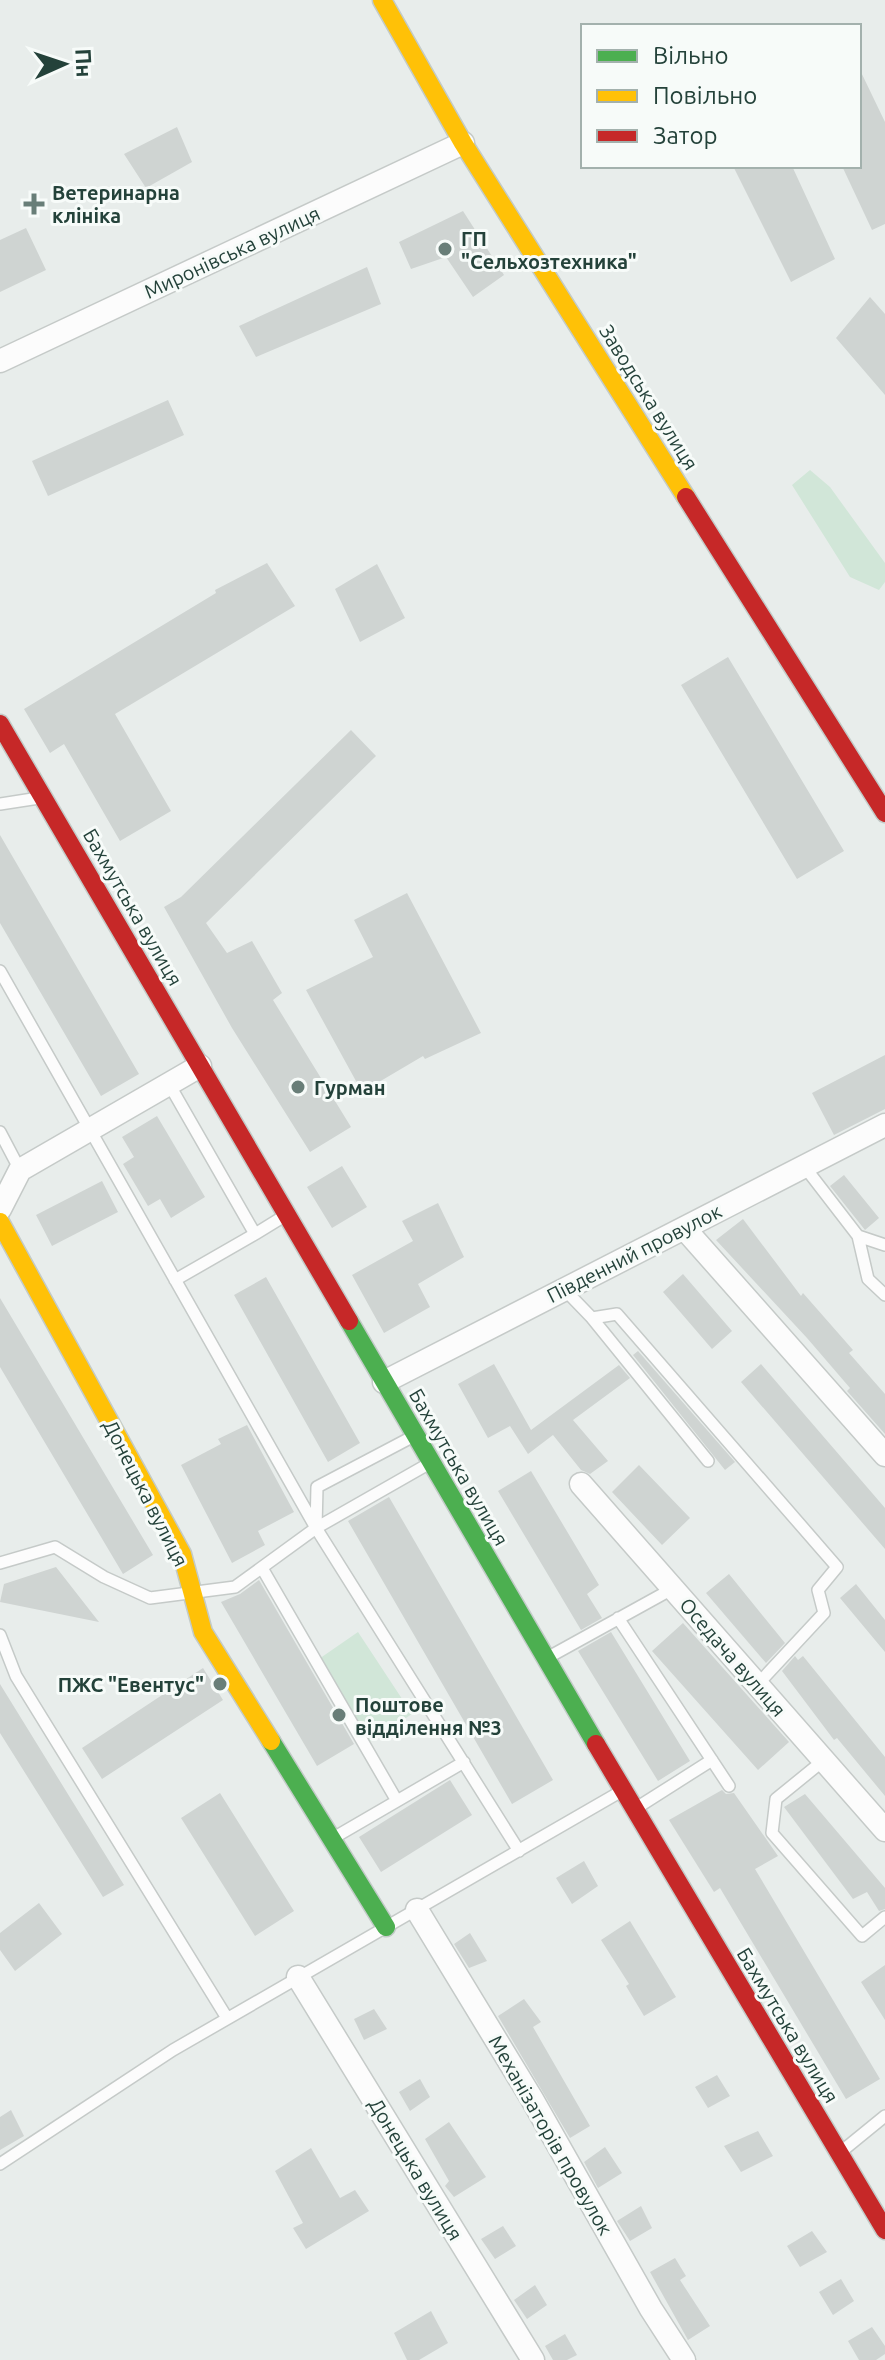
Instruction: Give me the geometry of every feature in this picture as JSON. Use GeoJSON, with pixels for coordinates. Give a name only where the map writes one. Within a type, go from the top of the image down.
{"type":"FeatureCollection","features":[{"type":"Feature","properties":{"kind":"street","name":"Заводська вулиця"},"geometry":{"type":"LineString","coordinates":[[382,0],[463,143],[885,813]]}},
{"type":"Feature","properties":{"kind":"street","name":"Миронівська вулиця"},"geometry":{"type":"LineString","coordinates":[[0,361],[463,143]]}},
{"type":"Feature","properties":{"kind":"street","name":"Бахмутська вулиця"},"geometry":{"type":"LineString","coordinates":[[0,724],[623,1791],[885,2230]]}},
{"type":"Feature","properties":{"kind":"street"},"geometry":{"type":"LineString","coordinates":[[0,1209],[11,1180],[90,1129],[200,1066]]}},
{"type":"Feature","properties":{"kind":"street","name":"Південний провулок"},"geometry":{"type":"LineString","coordinates":[[384,1382],[885,1125]]}},
{"type":"Feature","properties":{"kind":"street","name":"Донецька вулиця"},"geometry":{"type":"LineString","coordinates":[[0,1222],[182,1554],[203,1632],[386,1927]]}},
{"type":"Feature","properties":{"kind":"street"},"geometry":{"type":"LineString","coordinates":[[684,1228],[885,1455]]}},
{"type":"Feature","properties":{"kind":"street","name":"Оседача вулиця"},"geometry":{"type":"LineString","coordinates":[[581,1484],[885,1830]]}},
{"type":"Feature","properties":{"kind":"street","name":"Механізаторів провулок"},"geometry":{"type":"LineString","coordinates":[[417,1910],[532,2099],[651,2309],[684,2360]]}},
{"type":"Feature","properties":{"kind":"street","name":"Донецька вулиця"},"geometry":{"type":"LineString","coordinates":[[298,1977],[533,2360]]}},
{"type":"Feature","properties":{"kind":"lane"},"geometry":{"type":"LineString","coordinates":[[0,804],[44,798]]}},
{"type":"Feature","properties":{"kind":"lane"},"geometry":{"type":"LineString","coordinates":[[0,971],[316,1528],[519,1851]]}},
{"type":"Feature","properties":{"kind":"lane"},"geometry":{"type":"LineString","coordinates":[[169,1084],[255,1234]]}},
{"type":"Feature","properties":{"kind":"lane"},"geometry":{"type":"LineString","coordinates":[[0,1132],[11,1180]]}},
{"type":"Feature","properties":{"kind":"lane"},"geometry":{"type":"LineString","coordinates":[[804,1166],[858,1236],[868,1279],[885,1295]]}},
{"type":"Feature","properties":{"kind":"lane"},"geometry":{"type":"LineString","coordinates":[[175,1280],[286,1214]]}},
{"type":"Feature","properties":{"kind":"lane"},"geometry":{"type":"LineString","coordinates":[[858,1236],[885,1245]]}},
{"type":"Feature","properties":{"kind":"lane"},"geometry":{"type":"LineString","coordinates":[[564,1289],[592,1318],[708,1461]]}},
{"type":"Feature","properties":{"kind":"lane"},"geometry":{"type":"LineString","coordinates":[[592,1318],[617,1314],[837,1567],[818,1590],[824,1613],[757,1685]]}},
{"type":"Feature","properties":{"kind":"lane"},"geometry":{"type":"LineString","coordinates":[[316,1528],[317,1487],[415,1435]]}},
{"type":"Feature","properties":{"kind":"lane"},"geometry":{"type":"LineString","coordinates":[[0,1563],[55,1547],[104,1577],[150,1598],[235,1587],[316,1528],[431,1462]]}},
{"type":"Feature","properties":{"kind":"lane"},"geometry":{"type":"LineString","coordinates":[[262,1568],[397,1801]]}},
{"type":"Feature","properties":{"kind":"lane"},"geometry":{"type":"LineString","coordinates":[[546,1658],[672,1589]]}},
{"type":"Feature","properties":{"kind":"lane"},"geometry":{"type":"LineString","coordinates":[[618,1618],[729,1786]]}},
{"type":"Feature","properties":{"kind":"lane"},"geometry":{"type":"LineString","coordinates":[[0,1635],[16,1676],[227,2018]]}},
{"type":"Feature","properties":{"kind":"lane"},"geometry":{"type":"LineString","coordinates":[[634,1809],[712,1760]]}},
{"type":"Feature","properties":{"kind":"lane"},"geometry":{"type":"LineString","coordinates":[[824,1760],[776,1799],[772,1833],[862,1936],[885,1917]]}},
{"type":"Feature","properties":{"kind":"lane"},"geometry":{"type":"LineString","coordinates":[[331,1839],[464,1762]]}},
{"type":"Feature","properties":{"kind":"lane"},"geometry":{"type":"LineString","coordinates":[[0,2164],[173,2050],[623,1791]]}},
{"type":"Feature","properties":{"kind":"lane"},"geometry":{"type":"LineString","coordinates":[[839,2153],[885,2116]]}},
{"type":"Feature","properties":{"kind":"green space"},"geometry":{"type":"Polygon","coordinates":[[[810,470],[830,487],[885,563],[885,582],[879,590],[850,577],[792,485],[810,470]]]}},
{"type":"Feature","properties":{"kind":"green space"},"geometry":{"type":"Polygon","coordinates":[[[358,1632],[412,1714],[366,1744],[316,1661],[358,1632]]]}},
{"type":"Feature","properties":{"kind":"building"},"geometry":{"type":"Polygon","coordinates":[[[861,72],[885,122],[885,224],[872,230],[843,168],[861,168],[861,72]]]}},
{"type":"Feature","properties":{"kind":"building"},"geometry":{"type":"Polygon","coordinates":[[[177,127],[192,162],[146,188],[124,154],[177,127]]]}},
{"type":"Feature","properties":{"kind":"building"},"geometry":{"type":"Polygon","coordinates":[[[734,168],[793,168],[835,259],[791,282],[734,168]]]}},
{"type":"Feature","properties":{"kind":"building","name":"ГП \"Сельхозтехника\""},"geometry":{"type":"Polygon","coordinates":[[[463,211],[504,275],[473,297],[446,257],[411,269],[399,242],[463,211]]]}},
{"type":"Feature","properties":{"kind":"building"},"geometry":{"type":"Polygon","coordinates":[[[26,228],[46,270],[0,292],[0,240],[26,228]]]}},
{"type":"Feature","properties":{"kind":"building"},"geometry":{"type":"Polygon","coordinates":[[[367,267],[381,304],[256,357],[239,326],[367,267]]]}},
{"type":"Feature","properties":{"kind":"building"},"geometry":{"type":"Polygon","coordinates":[[[870,297],[885,314],[885,395],[836,338],[870,297]]]}},
{"type":"Feature","properties":{"kind":"building"},"geometry":{"type":"Polygon","coordinates":[[[168,400],[184,435],[48,496],[32,461],[168,400]]]}},
{"type":"Feature","properties":{"kind":"building"},"geometry":{"type":"Polygon","coordinates":[[[267,563],[295,606],[115,714],[171,811],[120,841],[64,744],[50,753],[24,709],[216,593],[215,590],[267,563]]]}},
{"type":"Feature","properties":{"kind":"building"},"geometry":{"type":"Polygon","coordinates":[[[377,564],[405,618],[360,642],[335,589],[377,564]]]}},
{"type":"Feature","properties":{"kind":"building"},"geometry":{"type":"Polygon","coordinates":[[[728,657],[844,851],[797,879],[681,685],[728,657]]]}},
{"type":"Feature","properties":{"kind":"building"},"geometry":{"type":"Polygon","coordinates":[[[351,730],[376,756],[206,923],[227,953],[252,941],[282,993],[273,1000],[351,1127],[310,1152],[232,1028],[164,907],[181,897],[351,730]]]}},
{"type":"Feature","properties":{"kind":"building"},"geometry":{"type":"Polygon","coordinates":[[[0,835],[139,1074],[101,1096],[0,923],[0,835]]]}},
{"type":"Feature","properties":{"kind":"building"},"geometry":{"type":"Polygon","coordinates":[[[407,893],[481,1033],[425,1059],[423,1056],[362,1092],[306,990],[373,957],[354,920],[407,893]]]}},
{"type":"Feature","properties":{"kind":"building"},"geometry":{"type":"Polygon","coordinates":[[[885,1055],[885,1109],[834,1135],[812,1093],[885,1055]]]}},
{"type":"Feature","properties":{"kind":"building"},"geometry":{"type":"Polygon","coordinates":[[[157,1116],[205,1197],[171,1218],[160,1199],[148,1206],[123,1164],[134,1157],[122,1137],[157,1116]]]}},
{"type":"Feature","properties":{"kind":"building"},"geometry":{"type":"Polygon","coordinates":[[[342,1166],[367,1207],[332,1228],[307,1187],[342,1166]]]}},
{"type":"Feature","properties":{"kind":"building"},"geometry":{"type":"Polygon","coordinates":[[[844,1175],[879,1218],[865,1230],[830,1186],[844,1175]]]}},
{"type":"Feature","properties":{"kind":"building"},"geometry":{"type":"Polygon","coordinates":[[[102,1181],[118,1212],[52,1246],[36,1215],[102,1181]]]}},
{"type":"Feature","properties":{"kind":"building"},"geometry":{"type":"Polygon","coordinates":[[[438,1203],[464,1257],[418,1284],[430,1307],[384,1333],[352,1275],[413,1241],[402,1221],[438,1203]]]}},
{"type":"Feature","properties":{"kind":"building"},"geometry":{"type":"Polygon","coordinates":[[[743,1219],[801,1296],[803,1293],[853,1350],[849,1353],[885,1394],[885,1434],[807,1338],[716,1240],[743,1219]]]}},
{"type":"Feature","properties":{"kind":"building"},"geometry":{"type":"Polygon","coordinates":[[[683,1274],[732,1331],[712,1349],[663,1292],[683,1274]]]}},
{"type":"Feature","properties":{"kind":"building"},"geometry":{"type":"Polygon","coordinates":[[[266,1277],[360,1443],[328,1462],[234,1295],[266,1277]]]}},
{"type":"Feature","properties":{"kind":"building"},"geometry":{"type":"Polygon","coordinates":[[[0,1298],[153,1555],[123,1574],[0,1367],[0,1298]]]}},
{"type":"Feature","properties":{"kind":"building"},"geometry":{"type":"Polygon","coordinates":[[[638,1351],[735,1462],[725,1470],[633,1355],[638,1351]]]}},
{"type":"Feature","properties":{"kind":"building"},"geometry":{"type":"Polygon","coordinates":[[[494,1364],[531,1430],[619,1365],[630,1378],[573,1420],[608,1461],[590,1474],[581,1470],[553,1435],[528,1454],[510,1426],[488,1438],[458,1384],[494,1364]]]}},
{"type":"Feature","properties":{"kind":"building"},"geometry":{"type":"Polygon","coordinates":[[[761,1364],[885,1508],[885,1549],[741,1382],[761,1364]]]}},
{"type":"Feature","properties":{"kind":"building"},"geometry":{"type":"Polygon","coordinates":[[[247,1425],[294,1512],[258,1531],[265,1545],[232,1563],[181,1465],[221,1444],[218,1439],[247,1425]]]}},
{"type":"Feature","properties":{"kind":"building"},"geometry":{"type":"Polygon","coordinates":[[[639,1465],[690,1518],[662,1545],[612,1492],[639,1465]]]}},
{"type":"Feature","properties":{"kind":"building"},"geometry":{"type":"Polygon","coordinates":[[[531,1471],[599,1585],[587,1594],[602,1618],[581,1630],[498,1491],[531,1471]]]}},
{"type":"Feature","properties":{"kind":"building"},"geometry":{"type":"Polygon","coordinates":[[[389,1497],[553,1780],[512,1804],[348,1521],[389,1497]]]}},
{"type":"Feature","properties":{"kind":"building"},"geometry":{"type":"Polygon","coordinates":[[[56,1567],[99,1622],[0,1602],[4,1584],[56,1567]]]}},
{"type":"Feature","properties":{"kind":"building"},"geometry":{"type":"Polygon","coordinates":[[[729,1574],[785,1643],[766,1663],[706,1593],[729,1574]]]}},
{"type":"Feature","properties":{"kind":"building"},"geometry":{"type":"Polygon","coordinates":[[[259,1580],[354,1744],[317,1766],[221,1602],[240,1594],[259,1580]]]}},
{"type":"Feature","properties":{"kind":"building"},"geometry":{"type":"Polygon","coordinates":[[[856,1584],[885,1620],[885,1652],[840,1598],[856,1584]]]}},
{"type":"Feature","properties":{"kind":"building"},"geometry":{"type":"Polygon","coordinates":[[[683,1623],[789,1742],[758,1770],[652,1651],[683,1623]]]}},
{"type":"Feature","properties":{"kind":"building"},"geometry":{"type":"Polygon","coordinates":[[[611,1632],[690,1761],[658,1781],[578,1651],[611,1632]]]}},
{"type":"Feature","properties":{"kind":"building"},"geometry":{"type":"Polygon","coordinates":[[[795,1656],[798,1660],[803,1656],[885,1757],[885,1796],[837,1738],[834,1740],[782,1671],[795,1656]]]}},
{"type":"Feature","properties":{"kind":"building"},"geometry":{"type":"Polygon","coordinates":[[[203,1668],[223,1700],[102,1779],[82,1748],[203,1668]]]}},
{"type":"Feature","properties":{"kind":"building"},"geometry":{"type":"Polygon","coordinates":[[[0,1684],[124,1885],[103,1897],[0,1733],[0,1684]]]}},
{"type":"Feature","properties":{"kind":"building"},"geometry":{"type":"Polygon","coordinates":[[[450,1780],[472,1815],[381,1872],[359,1837],[450,1780]]]}},
{"type":"Feature","properties":{"kind":"building"},"geometry":{"type":"Polygon","coordinates":[[[722,1790],[726,1794],[734,1793],[778,1856],[755,1869],[880,2079],[846,2099],[720,1888],[714,1892],[669,1820],[722,1790]]]}},
{"type":"Feature","properties":{"kind":"building"},"geometry":{"type":"Polygon","coordinates":[[[220,1793],[294,1911],[255,1936],[181,1818],[220,1793]]]}},
{"type":"Feature","properties":{"kind":"building"},"geometry":{"type":"Polygon","coordinates":[[[805,1794],[885,1888],[885,1909],[879,1911],[867,1892],[853,1899],[784,1807],[805,1794]]]}},
{"type":"Feature","properties":{"kind":"building"},"geometry":{"type":"Polygon","coordinates":[[[584,1861],[598,1886],[572,1904],[556,1878],[584,1861]]]}},
{"type":"Feature","properties":{"kind":"building"},"geometry":{"type":"Polygon","coordinates":[[[39,1903],[62,1934],[15,1971],[0,1950],[0,1933],[39,1903]]]}},
{"type":"Feature","properties":{"kind":"building"},"geometry":{"type":"Polygon","coordinates":[[[630,1921],[676,1997],[644,2016],[626,1986],[629,1984],[601,1940],[630,1921]]]}},
{"type":"Feature","properties":{"kind":"building"},"geometry":{"type":"Polygon","coordinates":[[[470,1933],[487,1961],[469,1968],[454,1944],[470,1933]]]}},
{"type":"Feature","properties":{"kind":"building"},"geometry":{"type":"Polygon","coordinates":[[[885,1965],[885,2020],[861,1982],[885,1965]]]}},
{"type":"Feature","properties":{"kind":"building"},"geometry":{"type":"Polygon","coordinates":[[[524,1999],[541,2022],[533,2027],[590,2126],[570,2138],[498,2016],[524,1999]]]}},
{"type":"Feature","properties":{"kind":"building"},"geometry":{"type":"Polygon","coordinates":[[[374,2009],[387,2029],[364,2040],[354,2019],[374,2009]]]}},
{"type":"Feature","properties":{"kind":"building"},"geometry":{"type":"Polygon","coordinates":[[[717,2075],[730,2096],[708,2108],[695,2087],[717,2075]]]}},
{"type":"Feature","properties":{"kind":"building"},"geometry":{"type":"Polygon","coordinates":[[[420,2079],[430,2097],[410,2111],[399,2092],[420,2079]]]}},
{"type":"Feature","properties":{"kind":"building"},"geometry":{"type":"Polygon","coordinates":[[[11,2110],[24,2136],[0,2150],[0,2117],[11,2110]]]}},
{"type":"Feature","properties":{"kind":"building"},"geometry":{"type":"Polygon","coordinates":[[[449,2122],[486,2177],[454,2197],[445,2186],[449,2181],[425,2139],[449,2122]]]}},
{"type":"Feature","properties":{"kind":"building"},"geometry":{"type":"Polygon","coordinates":[[[758,2131],[773,2156],[741,2172],[724,2146],[758,2131]]]}},
{"type":"Feature","properties":{"kind":"building"},"geometry":{"type":"Polygon","coordinates":[[[605,2147],[622,2173],[598,2188],[584,2162],[605,2147]]]}},
{"type":"Feature","properties":{"kind":"building"},"geometry":{"type":"Polygon","coordinates":[[[311,2148],[340,2198],[355,2190],[369,2211],[306,2249],[293,2228],[303,2223],[275,2171],[311,2148]]]}},
{"type":"Feature","properties":{"kind":"building"},"geometry":{"type":"Polygon","coordinates":[[[641,2206],[652,2228],[630,2241],[617,2221],[641,2206]]]}},
{"type":"Feature","properties":{"kind":"building"},"geometry":{"type":"Polygon","coordinates":[[[503,2226],[516,2246],[495,2259],[481,2239],[503,2226]]]}},
{"type":"Feature","properties":{"kind":"building"},"geometry":{"type":"Polygon","coordinates":[[[812,2231],[827,2252],[800,2267],[787,2246],[812,2231]]]}},
{"type":"Feature","properties":{"kind":"building"},"geometry":{"type":"Polygon","coordinates":[[[675,2258],[686,2276],[680,2280],[710,2326],[688,2340],[650,2272],[675,2258]]]}},
{"type":"Feature","properties":{"kind":"building"},"geometry":{"type":"Polygon","coordinates":[[[841,2279],[854,2301],[833,2315],[819,2292],[841,2279]]]}},
{"type":"Feature","properties":{"kind":"building"},"geometry":{"type":"Polygon","coordinates":[[[535,2285],[547,2305],[527,2319],[514,2300],[535,2285]]]}},
{"type":"Feature","properties":{"kind":"building"},"geometry":{"type":"Polygon","coordinates":[[[431,2311],[448,2343],[419,2360],[407,2360],[394,2333],[431,2311]]]}},
{"type":"Feature","properties":{"kind":"building"},"geometry":{"type":"Polygon","coordinates":[[[872,2327],[885,2346],[885,2354],[876,2360],[859,2360],[848,2341],[872,2327]]]}},
{"type":"Feature","properties":{"kind":"building"},"geometry":{"type":"Polygon","coordinates":[[[565,2334],[577,2355],[567,2360],[553,2360],[545,2346],[565,2334]]]}},
{"type":"Feature","properties":{"kind":"traffic: fast"},"geometry":{"type":"LineString","coordinates":[[349,1321],[596,1744]]}},
{"type":"Feature","properties":{"kind":"traffic: fast"},"geometry":{"type":"LineString","coordinates":[[271,1741],[386,1927]]}},
{"type":"Feature","properties":{"kind":"traffic: slow"},"geometry":{"type":"LineString","coordinates":[[382,0],[463,143],[686,497]]}},
{"type":"Feature","properties":{"kind":"traffic: slow"},"geometry":{"type":"LineString","coordinates":[[0,1222],[182,1554],[203,1632],[271,1741]]}},
{"type":"Feature","properties":{"kind":"traffic: jam"},"geometry":{"type":"LineString","coordinates":[[686,497],[885,813]]}},
{"type":"Feature","properties":{"kind":"traffic: jam"},"geometry":{"type":"LineString","coordinates":[[0,724],[349,1321]]}},
{"type":"Feature","properties":{"kind":"traffic: jam"},"geometry":{"type":"LineString","coordinates":[[596,1744],[885,2230]]}},
{"type":"Feature","properties":{"kind":"place","name":"Ветеринарна клініка"},"geometry":{"type":"Point","coordinates":[34,204]}},
{"type":"Feature","properties":{"kind":"place","name":"ГП \"Сельхозтехника\""},"geometry":{"type":"Point","coordinates":[445,249]}},
{"type":"Feature","properties":{"kind":"place","name":"Гурман"},"geometry":{"type":"Point","coordinates":[298,1087]}},
{"type":"Feature","properties":{"kind":"place","name":"ПЖС \"Евентус\""},"geometry":{"type":"Point","coordinates":[220,1684]}},
{"type":"Feature","properties":{"kind":"place","name":"Поштове відділення №3"},"geometry":{"type":"Point","coordinates":[339,1715]}}]}
